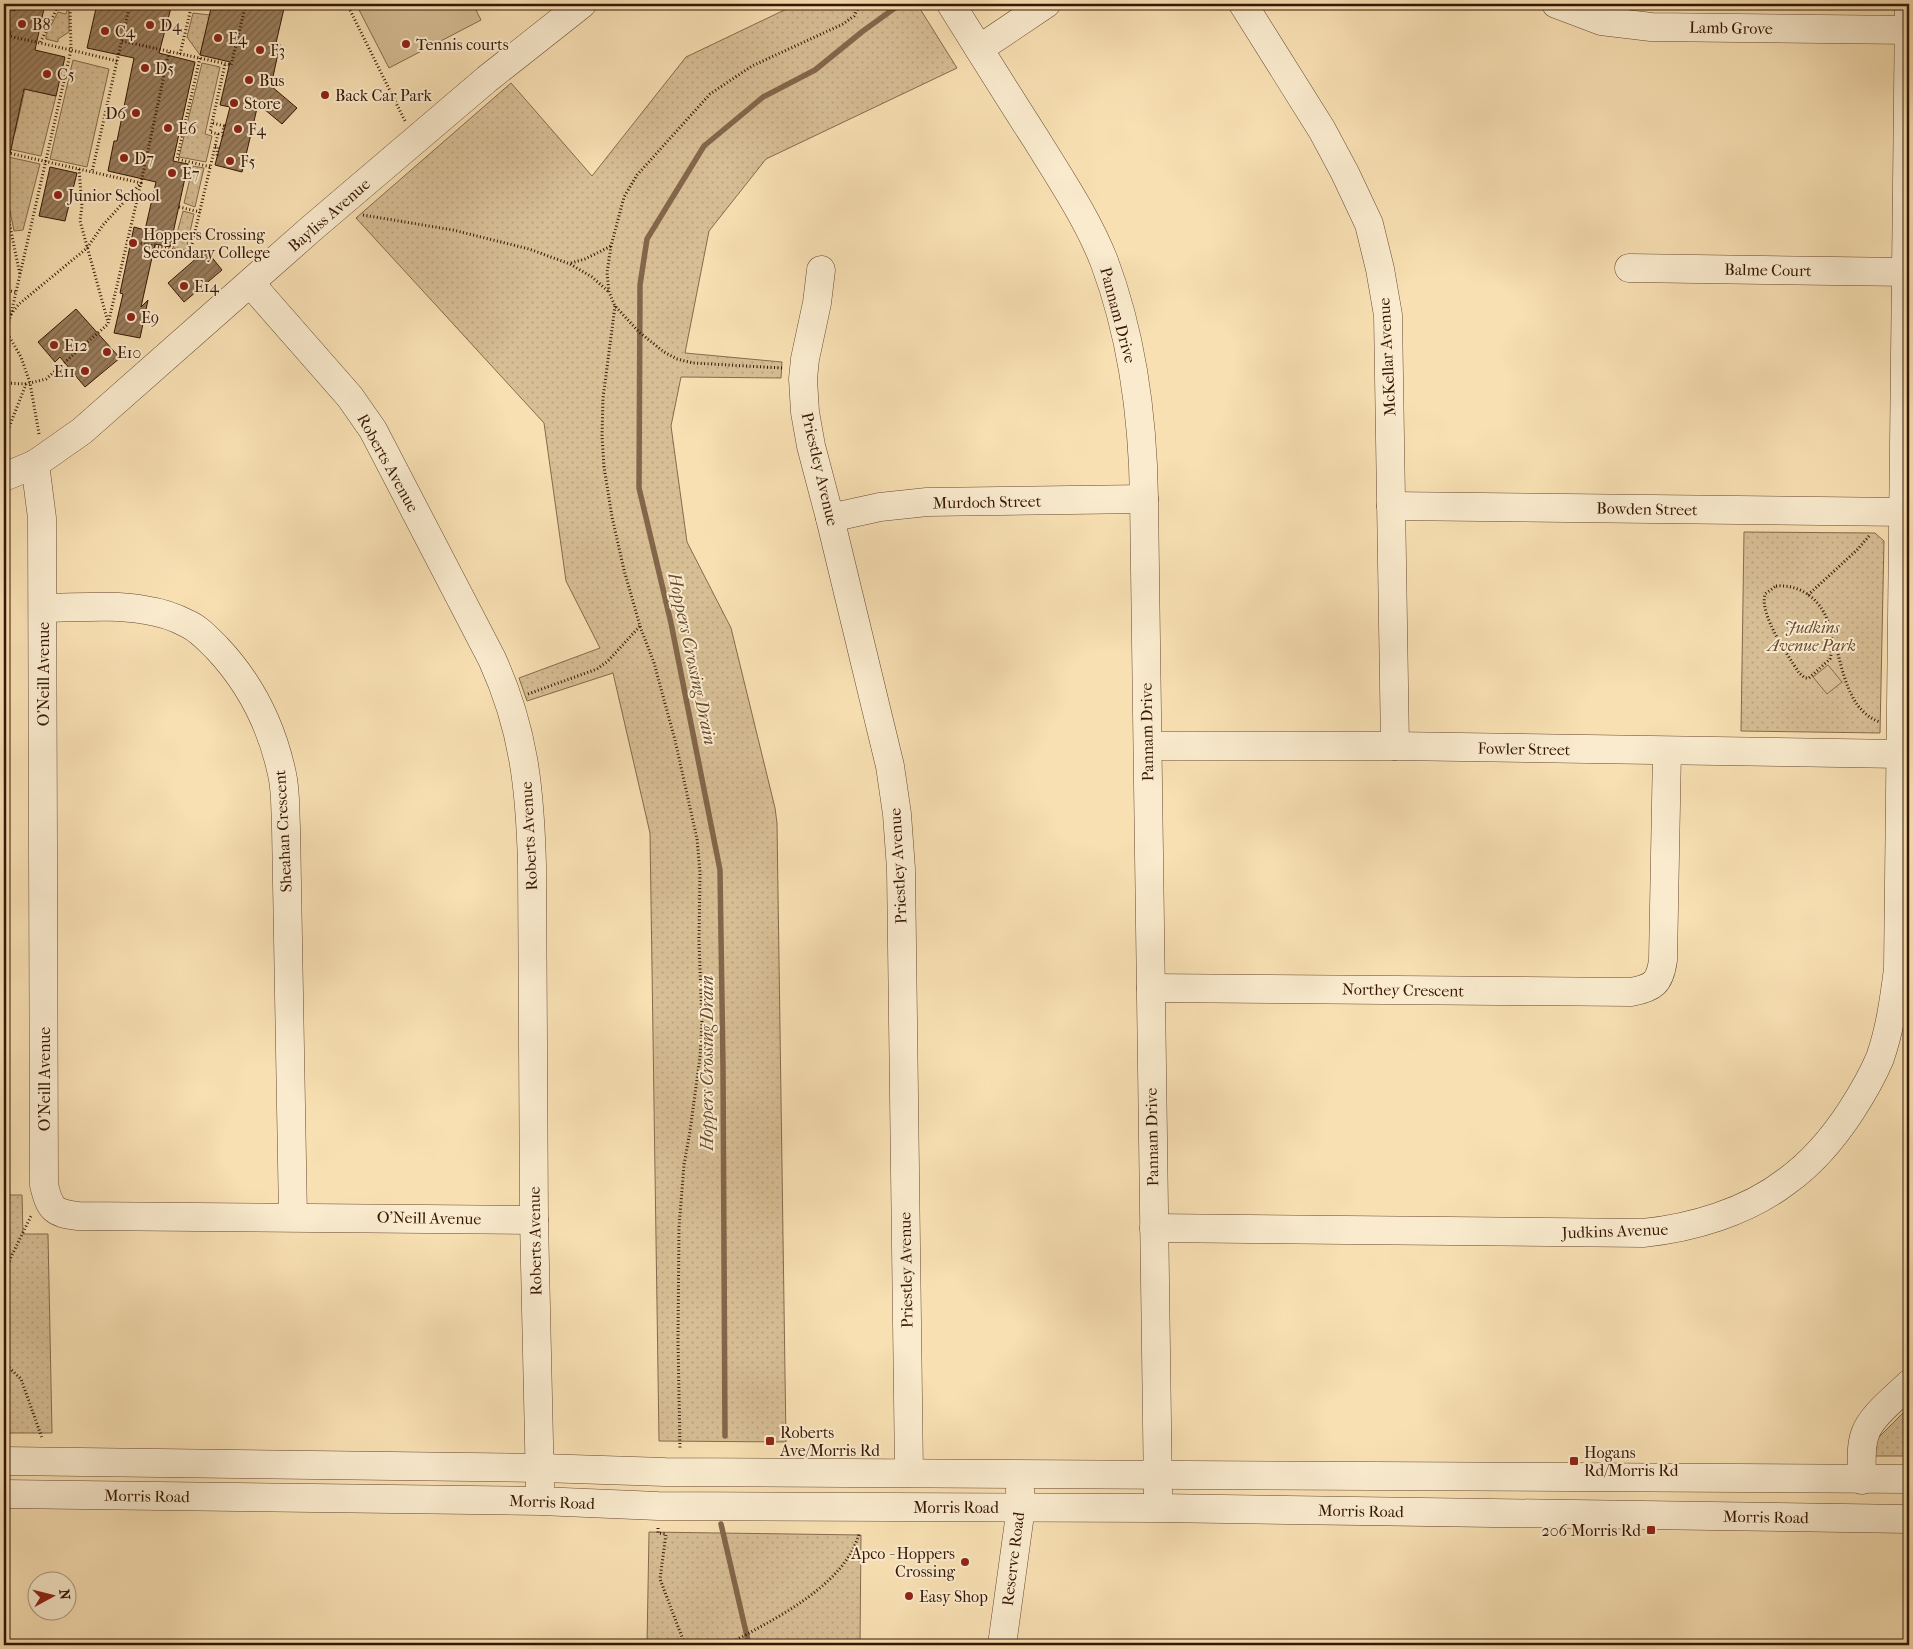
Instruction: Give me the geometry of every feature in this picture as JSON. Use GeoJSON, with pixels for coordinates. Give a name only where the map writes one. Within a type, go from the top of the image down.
{"type":"FeatureCollection","features":[{"type":"Feature","properties":{"kind":"street","name":"Bayliss Avenue"},"geometry":{"type":"LineString","coordinates":[[4,477],[37,451],[82,431],[251,284],[312,228],[473,91],[582,4]]}},
{"type":"Feature","properties":{"kind":"street","name":"Pannam Drive"},"geometry":{"type":"LineString","coordinates":[[951,4],[1058,175],[1082,216],[1103,260],[1126,329],[1140,407],[1144,499],[1158,1508]]}},
{"type":"Feature","properties":{"kind":"street"},"geometry":{"type":"LineString","coordinates":[[978,49],[1046,4]]}},
{"type":"Feature","properties":{"kind":"street","name":"McKellar Avenue"},"geometry":{"type":"LineString","coordinates":[[1243,4],[1322,130],[1345,173],[1369,224],[1380,269],[1388,315],[1395,746]]}},
{"type":"Feature","properties":{"kind":"street","name":"Lamb Grove"},"geometry":{"type":"LineString","coordinates":[[1556,4],[1601,21],[1632,26],[1909,30]]}},
{"type":"Feature","properties":{"kind":"street","name":"Judkins Avenue"},"geometry":{"type":"LineString","coordinates":[[1154,1228],[1643,1233],[1666,1231],[1690,1226],[1755,1201],[1787,1182],[1817,1155],[1843,1123],[1864,1090],[1880,1058],[1892,1016],[1898,969],[1904,881],[1900,754],[1909,8]]}},
{"type":"Feature","properties":{"kind":"street","name":"Balme Court"},"geometry":{"type":"LineString","coordinates":[[1628,268],[1907,272]]}},
{"type":"Feature","properties":{"kind":"street","name":"Priestley Avenue"},"geometry":{"type":"LineString","coordinates":[[821,270],[805,359],[803,379],[805,412],[890,766],[898,814],[901,869],[909,1473]]}},
{"type":"Feature","properties":{"kind":"street","name":"Roberts Avenue"},"geometry":{"type":"LineString","coordinates":[[251,284],[350,397],[373,430],[492,659],[515,721],[528,784],[531,819],[534,1220],[541,1468],[540,1501]]}},
{"type":"Feature","properties":{"kind":"street","name":"O'Neill Avenue"},"geometry":{"type":"LineString","coordinates":[[37,451],[42,518],[44,1185],[47,1199],[53,1210],[63,1214],[78,1216],[534,1220]]}},
{"type":"Feature","properties":{"kind":"street","name":"Murdoch Street"},"geometry":{"type":"LineString","coordinates":[[830,518],[880,507],[927,502],[1144,499]]}},
{"type":"Feature","properties":{"kind":"street","name":"Bowden Street"},"geometry":{"type":"LineString","coordinates":[[1391,506],[1904,512]]}},
{"type":"Feature","properties":{"kind":"street","name":"Sheahan Crescent"},"geometry":{"type":"LineString","coordinates":[[42,608],[126,607],[146,610],[189,624],[207,638],[242,678],[262,714],[272,738],[283,775],[286,836],[293,1217]]}},
{"type":"Feature","properties":{"kind":"street","name":"Fowler Street"},"geometry":{"type":"LineString","coordinates":[[1148,746],[1395,746],[1667,752],[1900,754]]}},
{"type":"Feature","properties":{"kind":"street","name":"Northey Crescent"},"geometry":{"type":"LineString","coordinates":[[1150,988],[1631,992],[1643,990],[1663,992],[1661,973],[1663,960],[1667,752]]}},
{"type":"Feature","properties":{"kind":"street"},"geometry":{"type":"LineString","coordinates":[[1862,1480],[1861,1451],[1865,1432],[1876,1417],[1909,1384]]}},
{"type":"Feature","properties":{"kind":"street","name":"Morris Road"},"geometry":{"type":"LineString","coordinates":[[4,1461],[541,1468],[665,1472],[1158,1473],[1909,1479]]}},
{"type":"Feature","properties":{"kind":"street","name":"Reserve Road"},"geometry":{"type":"LineString","coordinates":[[1002,1645],[1021,1507],[1020,1473]]}},
{"type":"Feature","properties":{"kind":"street","name":"Morris Road"},"geometry":{"type":"LineString","coordinates":[[4,1494],[540,1501],[658,1506],[1158,1508],[1909,1518]]}},
{"type":"Feature","properties":{"kind":"path"},"geometry":{"type":"LineString","coordinates":[[40,43],[59,4]]}},
{"type":"Feature","properties":{"kind":"path"},"geometry":{"type":"LineString","coordinates":[[4,336],[20,276],[71,50],[70,4]]}},
{"type":"Feature","properties":{"kind":"path"},"geometry":{"type":"LineString","coordinates":[[92,172],[130,4]]}},
{"type":"Feature","properties":{"kind":"path"},"geometry":{"type":"LineString","coordinates":[[180,54],[192,4]]}},
{"type":"Feature","properties":{"kind":"path"},"geometry":{"type":"LineString","coordinates":[[122,41],[232,65],[246,4]]}},
{"type":"Feature","properties":{"kind":"path"},"geometry":{"type":"LineString","coordinates":[[347,4],[407,123]]}},
{"type":"Feature","properties":{"kind":"path"},"geometry":{"type":"LineString","coordinates":[[788,368],[693,363],[677,359],[664,352],[646,338],[615,306],[609,292],[607,273],[611,246],[624,197],[637,175],[710,94],[752,66],[843,24],[854,16],[860,4]]}},
{"type":"Feature","properties":{"kind":"path"},"geometry":{"type":"LineString","coordinates":[[4,35],[117,61]]}},
{"type":"Feature","properties":{"kind":"path"},"geometry":{"type":"LineString","coordinates":[[4,383],[28,384],[46,379],[108,324],[169,52]]}},
{"type":"Feature","properties":{"kind":"path"},"geometry":{"type":"LineString","coordinates":[[200,58],[177,159],[210,167]]}},
{"type":"Feature","properties":{"kind":"path"},"geometry":{"type":"LineString","coordinates":[[127,241],[190,254],[218,134],[210,132],[225,64]]}},
{"type":"Feature","properties":{"kind":"path"},"geometry":{"type":"LineString","coordinates":[[212,123],[224,126],[223,136]]}},
{"type":"Feature","properties":{"kind":"path"},"geometry":{"type":"LineString","coordinates":[[215,147],[218,147],[217,157]]}},
{"type":"Feature","properties":{"kind":"path"},"geometry":{"type":"LineString","coordinates":[[4,152],[141,183]]}},
{"type":"Feature","properties":{"kind":"path"},"geometry":{"type":"LineString","coordinates":[[79,169],[82,206],[80,221],[108,324]]}},
{"type":"Feature","properties":{"kind":"path"},"geometry":{"type":"LineString","coordinates":[[4,316],[11,314],[18,304],[87,248],[103,225],[141,183]]}},
{"type":"Feature","properties":{"kind":"path"},"geometry":{"type":"LineString","coordinates":[[4,197],[20,276]]}},
{"type":"Feature","properties":{"kind":"path"},"geometry":{"type":"LineString","coordinates":[[179,207],[200,212]]}},
{"type":"Feature","properties":{"kind":"path"},"geometry":{"type":"LineString","coordinates":[[360,214],[453,230],[496,239],[530,249],[570,264],[592,277],[609,292]]}},
{"type":"Feature","properties":{"kind":"path"},"geometry":{"type":"LineString","coordinates":[[570,264],[611,246]]}},
{"type":"Feature","properties":{"kind":"path"},"geometry":{"type":"LineString","coordinates":[[4,290],[16,292]]}},
{"type":"Feature","properties":{"kind":"path"},"geometry":{"type":"LineString","coordinates":[[615,306],[603,398],[602,436],[604,467],[616,535],[640,626],[654,664],[675,740],[697,839],[700,872],[702,1023],[700,1057],[684,1165],[679,1227],[678,1340],[680,1448],[666,1449],[665,1472]]}},
{"type":"Feature","properties":{"kind":"path"},"geometry":{"type":"LineString","coordinates":[[6,331],[21,357],[28,384],[37,451]]}},
{"type":"Feature","properties":{"kind":"path"},"geometry":{"type":"LineString","coordinates":[[4,440],[28,384]]}},
{"type":"Feature","properties":{"kind":"path"},"geometry":{"type":"LineString","coordinates":[[1808,595],[1857,550],[1870,531]]}},
{"type":"Feature","properties":{"kind":"path"},"geometry":{"type":"LineString","coordinates":[[1776,586],[1789,586],[1808,595],[1825,611],[1829,620],[1831,650],[1830,659],[1812,676],[1805,678],[1799,673],[1771,625],[1764,604],[1764,598],[1768,591],[1776,586]]}},
{"type":"Feature","properties":{"kind":"path"},"geometry":{"type":"LineString","coordinates":[[523,696],[597,669],[608,661],[640,626]]}},
{"type":"Feature","properties":{"kind":"path"},"geometry":{"type":"LineString","coordinates":[[1831,650],[1837,650],[1850,692],[1859,708],[1870,718],[1883,723]]}},
{"type":"Feature","properties":{"kind":"path"},"geometry":{"type":"LineString","coordinates":[[4,1278],[11,1257],[28,1220],[46,1192]]}},
{"type":"Feature","properties":{"kind":"path"},"geometry":{"type":"LineString","coordinates":[[4,1363],[21,1379],[49,1462]]}},
{"type":"Feature","properties":{"kind":"path"},"geometry":{"type":"LineString","coordinates":[[658,1506],[658,1533],[666,1534],[660,1579],[685,1645]]}},
{"type":"Feature","properties":{"kind":"path"},"geometry":{"type":"LineString","coordinates":[[727,1645],[775,1619],[823,1585],[850,1557],[859,1534]]}},
{"type":"Feature","properties":{"kind":"green space"},"geometry":{"type":"Polygon","coordinates":[[[69,4],[69,32],[58,39],[58,42],[46,39],[46,35],[58,12],[66,14],[69,4]]]}},
{"type":"Feature","properties":{"kind":"green space","name":"Tennis courts"},"geometry":{"type":"Polygon","coordinates":[[[356,4],[473,4],[481,20],[389,68],[356,4]]]}},
{"type":"Feature","properties":{"kind":"green space"},"geometry":{"type":"Polygon","coordinates":[[[797,4],[917,4],[957,68],[766,159],[709,231],[685,353],[782,362],[781,378],[681,377],[671,426],[687,542],[731,628],[777,823],[786,1442],[659,1441],[650,833],[613,673],[527,701],[519,678],[600,648],[566,581],[544,423],[356,218],[511,83],[592,176],[686,57],[797,4]]]}},
{"type":"Feature","properties":{"kind":"green space"},"geometry":{"type":"Polygon","coordinates":[[[193,13],[210,15],[200,55],[187,37],[193,13]]]}},
{"type":"Feature","properties":{"kind":"green space"},"geometry":{"type":"Polygon","coordinates":[[[73,60],[109,69],[87,167],[50,159],[73,60]]]}},
{"type":"Feature","properties":{"kind":"green space"},"geometry":{"type":"Polygon","coordinates":[[[202,63],[220,67],[205,134],[212,136],[206,162],[179,157],[202,63]]]}},
{"type":"Feature","properties":{"kind":"green space"},"geometry":{"type":"Polygon","coordinates":[[[25,89],[56,96],[41,156],[4,148],[4,131],[15,133],[25,89]]]}},
{"type":"Feature","properties":{"kind":"green space"},"geometry":{"type":"Polygon","coordinates":[[[4,156],[40,164],[23,230],[14,231],[4,181],[4,156]]]}},
{"type":"Feature","properties":{"kind":"green space"},"geometry":{"type":"Polygon","coordinates":[[[193,166],[204,168],[195,207],[184,203],[193,166]]]}},
{"type":"Feature","properties":{"kind":"green space"},"geometry":{"type":"Polygon","coordinates":[[[183,211],[194,214],[186,250],[173,248],[183,211]]]}},
{"type":"Feature","properties":{"kind":"green space","name":"Judkins Avenue Park"},"geometry":{"type":"Polygon","coordinates":[[[1744,532],[1875,533],[1884,541],[1880,733],[1741,731],[1744,532]]]}},
{"type":"Feature","properties":{"kind":"green space"},"geometry":{"type":"Polygon","coordinates":[[[1828,665],[1842,682],[1827,694],[1813,677],[1828,665]]]}},
{"type":"Feature","properties":{"kind":"green space"},"geometry":{"type":"Polygon","coordinates":[[[4,1195],[22,1195],[23,1234],[48,1234],[52,1433],[4,1433],[4,1195]]]}},
{"type":"Feature","properties":{"kind":"green space"},"geometry":{"type":"Polygon","coordinates":[[[1909,1407],[1909,1456],[1875,1456],[1872,1444],[1909,1407]]]}},
{"type":"Feature","properties":{"kind":"green space"},"geometry":{"type":"Polygon","coordinates":[[[649,1532],[861,1535],[860,1645],[647,1645],[649,1532]]]}},
{"type":"Feature","properties":{"kind":"building"},"geometry":{"type":"Polygon","coordinates":[[[16,4],[45,4],[35,50],[65,57],[56,96],[24,89],[10,154],[4,153],[4,60],[11,31],[4,30],[4,19],[6,8],[15,11],[16,4]]]}},
{"type":"Feature","properties":{"kind":"building"},"geometry":{"type":"Polygon","coordinates":[[[97,4],[172,4],[159,53],[195,62],[173,161],[188,164],[170,247],[155,244],[141,307],[148,300],[140,338],[114,333],[123,294],[120,293],[134,227],[145,230],[156,182],[108,171],[114,141],[117,141],[134,58],[87,48],[97,4]]]}},
{"type":"Feature","properties":{"kind":"building"},"geometry":{"type":"Polygon","coordinates":[[[212,4],[285,4],[276,43],[280,44],[271,86],[297,108],[282,124],[258,104],[242,172],[215,165],[230,107],[220,105],[230,62],[200,55],[212,4]]]}},
{"type":"Feature","properties":{"kind":"building","name":"Junior School"},"geometry":{"type":"Polygon","coordinates":[[[50,167],[77,173],[65,221],[39,216],[50,167]]]}},
{"type":"Feature","properties":{"kind":"building"},"geometry":{"type":"Polygon","coordinates":[[[206,250],[222,270],[184,302],[168,283],[206,250]]]}},
{"type":"Feature","properties":{"kind":"building"},"geometry":{"type":"Polygon","coordinates":[[[76,309],[120,358],[85,387],[60,357],[55,362],[38,342],[76,309]]]}},
{"type":"Feature","properties":{"kind":"waterway","name":"Hoppers Crossing Drain"},"geometry":{"type":"LineString","coordinates":[[725,1436],[720,870],[671,623],[639,488],[640,285],[647,239],[704,146],[763,97],[815,70],[899,5]]}},
{"type":"Feature","properties":{"kind":"waterway","name":"Hoppers Crossing Drain"},"geometry":{"type":"LineString","coordinates":[[721,1524],[749,1645]]}},
{"type":"Feature","properties":{"kind":"place","name":"B8"},"geometry":{"type":"Point","coordinates":[22,24]}},
{"type":"Feature","properties":{"kind":"place","name":"D4"},"geometry":{"type":"Point","coordinates":[150,25]}},
{"type":"Feature","properties":{"kind":"place","name":"C4"},"geometry":{"type":"Point","coordinates":[105,31]}},
{"type":"Feature","properties":{"kind":"place","name":"E4"},"geometry":{"type":"Point","coordinates":[218,38]}},
{"type":"Feature","properties":{"kind":"place","name":"Tennis courts"},"geometry":{"type":"Point","coordinates":[406,44]}},
{"type":"Feature","properties":{"kind":"place","name":"F3"},"geometry":{"type":"Point","coordinates":[260,50]}},
{"type":"Feature","properties":{"kind":"place","name":"D5"},"geometry":{"type":"Point","coordinates":[145,68]}},
{"type":"Feature","properties":{"kind":"place","name":"C5"},"geometry":{"type":"Point","coordinates":[47,74]}},
{"type":"Feature","properties":{"kind":"place","name":"Bus"},"geometry":{"type":"Point","coordinates":[249,80]}},
{"type":"Feature","properties":{"kind":"place","name":"Back Car Park"},"geometry":{"type":"Point","coordinates":[325,95]}},
{"type":"Feature","properties":{"kind":"place","name":"Store"},"geometry":{"type":"Point","coordinates":[234,103]}},
{"type":"Feature","properties":{"kind":"place","name":"D6"},"geometry":{"type":"Point","coordinates":[136,113]}},
{"type":"Feature","properties":{"kind":"place","name":"E6"},"geometry":{"type":"Point","coordinates":[168,128]}},
{"type":"Feature","properties":{"kind":"place","name":"F4"},"geometry":{"type":"Point","coordinates":[238,129]}},
{"type":"Feature","properties":{"kind":"place","name":"D7"},"geometry":{"type":"Point","coordinates":[124,158]}},
{"type":"Feature","properties":{"kind":"place","name":"F5"},"geometry":{"type":"Point","coordinates":[230,161]}},
{"type":"Feature","properties":{"kind":"place","name":"E7"},"geometry":{"type":"Point","coordinates":[172,173]}},
{"type":"Feature","properties":{"kind":"place","name":"Junior School"},"geometry":{"type":"Point","coordinates":[58,195]}},
{"type":"Feature","properties":{"kind":"place","name":"Hoppers Crossing Secondary College"},"geometry":{"type":"Point","coordinates":[133,243]}},
{"type":"Feature","properties":{"kind":"place","name":"E14"},"geometry":{"type":"Point","coordinates":[184,286]}},
{"type":"Feature","properties":{"kind":"place","name":"E9"},"geometry":{"type":"Point","coordinates":[131,317]}},
{"type":"Feature","properties":{"kind":"place","name":"E12"},"geometry":{"type":"Point","coordinates":[54,345]}},
{"type":"Feature","properties":{"kind":"place","name":"E10"},"geometry":{"type":"Point","coordinates":[107,352]}},
{"type":"Feature","properties":{"kind":"place","name":"E11"},"geometry":{"type":"Point","coordinates":[85,371]}},
{"type":"Feature","properties":{"kind":"place","name":"Roberts Ave/Morris Rd"},"geometry":{"type":"Point","coordinates":[770,1441]}},
{"type":"Feature","properties":{"kind":"place","name":"Hogans Rd/Morris Rd"},"geometry":{"type":"Point","coordinates":[1574,1461]}},
{"type":"Feature","properties":{"kind":"place","name":"206 Morris Rd"},"geometry":{"type":"Point","coordinates":[1651,1530]}},
{"type":"Feature","properties":{"kind":"place","name":"Apco - Hoppers Crossing"},"geometry":{"type":"Point","coordinates":[965,1562]}},
{"type":"Feature","properties":{"kind":"place","name":"Easy Shop"},"geometry":{"type":"Point","coordinates":[909,1596]}}]}
